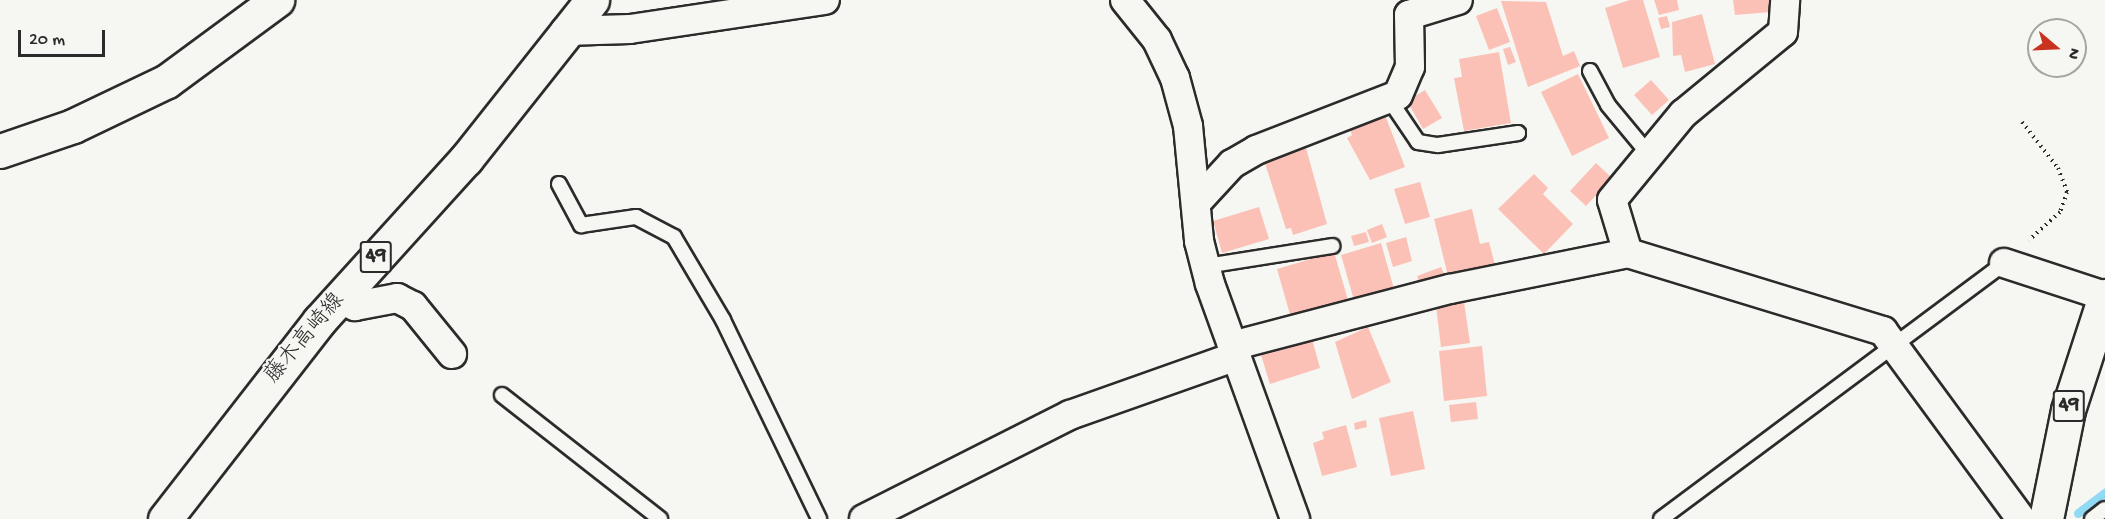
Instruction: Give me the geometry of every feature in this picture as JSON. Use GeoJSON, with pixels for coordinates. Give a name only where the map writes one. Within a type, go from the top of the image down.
{"type":"FeatureCollection","features":[{"type":"Feature","properties":{"kind":"main road"},"geometry":{"type":"LineString","coordinates":[[0,151],[73,126],[167,81],[277,0]]}},
{"type":"Feature","properties":{"kind":"main road","name":"藤木高崎線"},"geometry":{"type":"LineString","coordinates":[[165,519],[339,298],[466,159],[565,31],[592,0]]}},
{"type":"Feature","properties":{"kind":"main road","name":"49"},"geometry":{"type":"LineString","coordinates":[[2046,519],[2068,410],[2105,296]]}},
{"type":"Feature","properties":{"kind":"street"},"geometry":{"type":"LineString","coordinates":[[565,31],[630,29],[825,0]]}},
{"type":"Feature","properties":{"kind":"street"},"geometry":{"type":"LineString","coordinates":[[1125,0],[1157,40],[1175,78],[1192,148],[1196,203],[1206,266],[1295,519]]}},
{"type":"Feature","properties":{"kind":"street"},"geometry":{"type":"LineString","coordinates":[[1196,203],[1232,164],[1256,150],[1398,95],[1410,66],[1407,8],[1458,0]]}},
{"type":"Feature","properties":{"kind":"street"},"geometry":{"type":"LineString","coordinates":[[1628,254],[1612,200],[1647,152],[1713,85],[1783,32],[1785,0]]}},
{"type":"Feature","properties":{"kind":"street"},"geometry":{"type":"LineString","coordinates":[[864,519],[1070,416],[1235,351],[1450,289],[1628,254],[1883,331],[2021,519]]}},
{"type":"Feature","properties":{"kind":"street"},"geometry":{"type":"LineString","coordinates":[[2004,263],[2105,296]]}},
{"type":"Feature","properties":{"kind":"street"},"geometry":{"type":"LineString","coordinates":[[339,298],[355,306],[397,298],[413,306],[452,354]]}},
{"type":"Feature","properties":{"kind":"lane"},"geometry":{"type":"LineString","coordinates":[[1590,71],[1608,105],[1647,152]]}},
{"type":"Feature","properties":{"kind":"lane"},"geometry":{"type":"LineString","coordinates":[[1389,99],[1418,142],[1438,145],[1518,133]]}},
{"type":"Feature","properties":{"kind":"lane"},"geometry":{"type":"LineString","coordinates":[[560,184],[581,225],[636,217],[674,237],[723,320],[819,519]]}},
{"type":"Feature","properties":{"kind":"lane"},"geometry":{"type":"LineString","coordinates":[[1206,266],[1332,246]]}},
{"type":"Feature","properties":{"kind":"lane"},"geometry":{"type":"LineString","coordinates":[[1661,519],[2004,263]]}},
{"type":"Feature","properties":{"kind":"lane"},"geometry":{"type":"LineString","coordinates":[[502,395],[660,519]]}},
{"type":"Feature","properties":{"kind":"lane"},"geometry":{"type":"LineString","coordinates":[[2092,519],[2105,509]]}},
{"type":"Feature","properties":{"kind":"path"},"geometry":{"type":"LineString","coordinates":[[2004,263],[2061,212],[2067,192],[2058,168],[2022,122]]}},
{"type":"Feature","properties":{"kind":"building"},"geometry":{"type":"Polygon","coordinates":[[[1630,0],[1643,0],[1660,57],[1623,68],[1605,8],[1630,0]]]}},
{"type":"Feature","properties":{"kind":"building"},"geometry":{"type":"Polygon","coordinates":[[[1654,0],[1677,0],[1679,10],[1659,15],[1654,0]]]}},
{"type":"Feature","properties":{"kind":"building"},"geometry":{"type":"Polygon","coordinates":[[[1733,0],[1770,0],[1771,12],[1735,15],[1733,0]]]}},
{"type":"Feature","properties":{"kind":"building"},"geometry":{"type":"Polygon","coordinates":[[[1501,1],[1546,2],[1563,56],[1574,51],[1580,66],[1528,87],[1501,1]]]}},
{"type":"Feature","properties":{"kind":"building"},"geometry":{"type":"Polygon","coordinates":[[[1497,8],[1510,42],[1489,50],[1476,16],[1497,8]]]}},
{"type":"Feature","properties":{"kind":"building"},"geometry":{"type":"Polygon","coordinates":[[[1702,14],[1715,64],[1685,72],[1681,55],[1673,56],[1672,22],[1702,14]]]}},
{"type":"Feature","properties":{"kind":"building"},"geometry":{"type":"Polygon","coordinates":[[[1667,16],[1670,27],[1661,29],[1658,18],[1667,16]]]}},
{"type":"Feature","properties":{"kind":"building"},"geometry":{"type":"Polygon","coordinates":[[[1510,47],[1516,62],[1508,65],[1503,49],[1510,47]]]}},
{"type":"Feature","properties":{"kind":"building"},"geometry":{"type":"Polygon","coordinates":[[[1499,52],[1511,123],[1464,131],[1454,78],[1462,77],[1459,59],[1499,52]]]}},
{"type":"Feature","properties":{"kind":"building"},"geometry":{"type":"Polygon","coordinates":[[[1578,74],[1609,138],[1572,156],[1541,92],[1578,74]]]}},
{"type":"Feature","properties":{"kind":"building"},"geometry":{"type":"Polygon","coordinates":[[[1651,80],[1669,100],[1652,115],[1634,95],[1651,80]]]}},
{"type":"Feature","properties":{"kind":"building"},"geometry":{"type":"Polygon","coordinates":[[[1425,90],[1442,118],[1423,129],[1407,101],[1425,90]]]}},
{"type":"Feature","properties":{"kind":"building"},"geometry":{"type":"Polygon","coordinates":[[[1385,115],[1405,167],[1370,180],[1347,138],[1352,135],[1350,129],[1385,115]]]}},
{"type":"Feature","properties":{"kind":"building"},"geometry":{"type":"Polygon","coordinates":[[[1306,148],[1327,224],[1293,235],[1291,228],[1286,229],[1263,157],[1306,148]]]}},
{"type":"Feature","properties":{"kind":"building"},"geometry":{"type":"Polygon","coordinates":[[[1596,163],[1612,178],[1586,206],[1570,191],[1596,163]]]}},
{"type":"Feature","properties":{"kind":"building"},"geometry":{"type":"Polygon","coordinates":[[[1534,174],[1548,188],[1543,194],[1573,224],[1544,254],[1498,209],[1534,174]]]}},
{"type":"Feature","properties":{"kind":"building"},"geometry":{"type":"Polygon","coordinates":[[[1420,182],[1430,217],[1405,224],[1394,189],[1420,182]]]}},
{"type":"Feature","properties":{"kind":"building"},"geometry":{"type":"Polygon","coordinates":[[[1259,207],[1269,239],[1222,253],[1213,221],[1259,207]]]}},
{"type":"Feature","properties":{"kind":"building"},"geometry":{"type":"Polygon","coordinates":[[[1472,209],[1480,244],[1489,242],[1495,265],[1448,276],[1434,219],[1472,209]]]}},
{"type":"Feature","properties":{"kind":"building"},"geometry":{"type":"Polygon","coordinates":[[[1382,224],[1387,237],[1372,243],[1367,230],[1382,224]]]}},
{"type":"Feature","properties":{"kind":"building"},"geometry":{"type":"Polygon","coordinates":[[[1366,232],[1369,242],[1354,246],[1351,236],[1366,232]]]}},
{"type":"Feature","properties":{"kind":"building"},"geometry":{"type":"Polygon","coordinates":[[[1406,237],[1412,261],[1393,267],[1386,243],[1406,237]]]}},
{"type":"Feature","properties":{"kind":"building"},"geometry":{"type":"Polygon","coordinates":[[[1381,243],[1394,289],[1354,300],[1341,255],[1381,243]]]}},
{"type":"Feature","properties":{"kind":"building"},"geometry":{"type":"Polygon","coordinates":[[[1334,252],[1348,300],[1291,318],[1277,269],[1334,252]]]}},
{"type":"Feature","properties":{"kind":"building"},"geometry":{"type":"Polygon","coordinates":[[[1441,267],[1445,276],[1420,285],[1417,276],[1441,267]]]}},
{"type":"Feature","properties":{"kind":"building"},"geometry":{"type":"Polygon","coordinates":[[[1464,302],[1470,343],[1441,347],[1436,306],[1464,302]]]}},
{"type":"Feature","properties":{"kind":"building"},"geometry":{"type":"Polygon","coordinates":[[[1368,327],[1391,382],[1352,399],[1335,342],[1368,327]]]}},
{"type":"Feature","properties":{"kind":"building"},"geometry":{"type":"Polygon","coordinates":[[[1312,339],[1320,368],[1270,384],[1261,355],[1312,339]]]}},
{"type":"Feature","properties":{"kind":"building"},"geometry":{"type":"Polygon","coordinates":[[[1482,346],[1487,396],[1444,401],[1439,351],[1482,346]]]}},
{"type":"Feature","properties":{"kind":"building"},"geometry":{"type":"Polygon","coordinates":[[[1476,402],[1478,419],[1451,422],[1449,405],[1476,402]]]}},
{"type":"Feature","properties":{"kind":"building"},"geometry":{"type":"Polygon","coordinates":[[[1413,411],[1425,469],[1391,476],[1379,418],[1413,411]]]}},
{"type":"Feature","properties":{"kind":"building"},"geometry":{"type":"Polygon","coordinates":[[[1366,420],[1367,427],[1355,430],[1354,423],[1366,420]]]}},
{"type":"Feature","properties":{"kind":"building"},"geometry":{"type":"Polygon","coordinates":[[[1346,425],[1357,467],[1322,476],[1313,443],[1324,439],[1322,432],[1346,425]]]}},
{"type":"Feature","properties":{"kind":"waterway"},"geometry":{"type":"LineString","coordinates":[[2078,513],[2105,493]]}}]}
